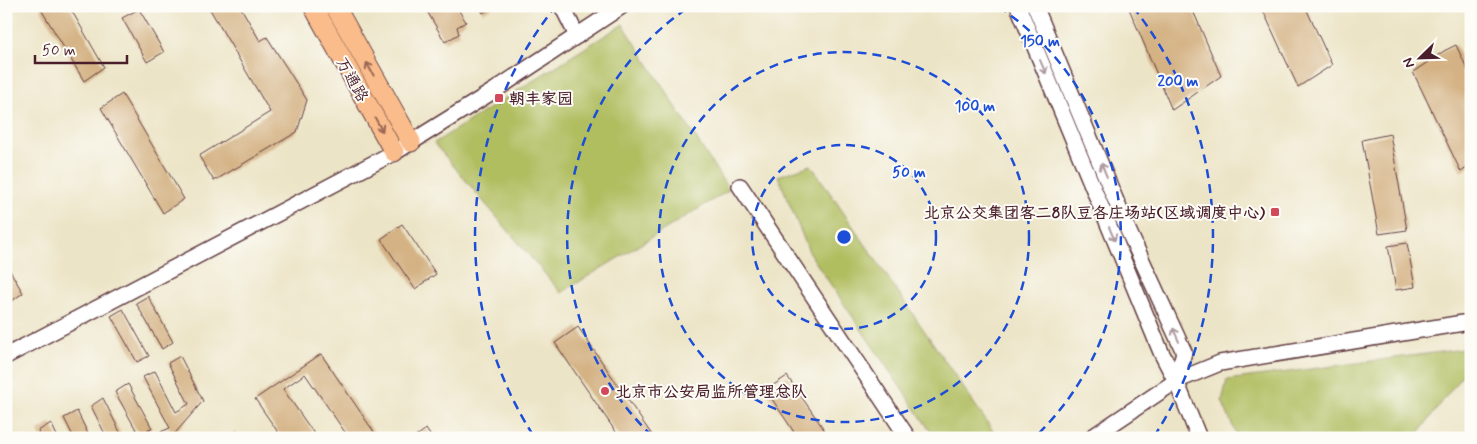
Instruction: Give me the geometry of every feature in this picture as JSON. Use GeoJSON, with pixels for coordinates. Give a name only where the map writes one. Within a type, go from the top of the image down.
{"type":"FeatureCollection","features":[{"type":"Feature","properties":{"kind":"main road","name":"万通路"},"geometry":{"type":"LineString","coordinates":[[313,6],[394,152]]}},
{"type":"Feature","properties":{"kind":"main road","name":"万通路"},"geometry":{"type":"LineString","coordinates":[[334,6],[411,142]]}},
{"type":"Feature","properties":{"kind":"street"},"geometry":{"type":"LineString","coordinates":[[562,6],[577,36]]}},
{"type":"Feature","properties":{"kind":"street"},"geometry":{"type":"LineString","coordinates":[[6,356],[394,152],[495,90],[622,6]]}},
{"type":"Feature","properties":{"kind":"street"},"geometry":{"type":"LineString","coordinates":[[1018,6],[1161,352],[1176,381],[1200,438]]}},
{"type":"Feature","properties":{"kind":"street"},"geometry":{"type":"LineString","coordinates":[[1035,6],[1128,230],[1184,352],[1176,381]]}},
{"type":"Feature","properties":{"kind":"street"},"geometry":{"type":"LineString","coordinates":[[740,186],[908,438]]}},
{"type":"Feature","properties":{"kind":"street"},"geometry":{"type":"LineString","coordinates":[[1091,438],[1176,381],[1220,363],[1463,323]]}},
{"type":"Feature","properties":{"kind":"green space"},"geometry":{"type":"Polygon","coordinates":[[[623,24],[729,190],[561,293],[434,143],[623,24]]]}},
{"type":"Feature","properties":{"kind":"green space"},"geometry":{"type":"Polygon","coordinates":[[[811,165],[995,434],[992,438],[935,438],[810,254],[778,176],[811,165]]]}},
{"type":"Feature","properties":{"kind":"green space"},"geometry":{"type":"Polygon","coordinates":[[[1471,348],[1471,363],[1415,438],[1238,438],[1222,401],[1227,380],[1471,348]]]}},
{"type":"Feature","properties":{"kind":"building"},"geometry":{"type":"Polygon","coordinates":[[[39,6],[69,6],[104,67],[84,81],[39,6]]]}},
{"type":"Feature","properties":{"kind":"building"},"geometry":{"type":"Polygon","coordinates":[[[208,6],[240,6],[260,41],[267,37],[307,100],[297,132],[214,181],[199,156],[270,112],[208,6]]]}},
{"type":"Feature","properties":{"kind":"building"},"geometry":{"type":"Polygon","coordinates":[[[424,6],[456,6],[466,22],[457,27],[459,34],[445,42],[424,6]]]}},
{"type":"Feature","properties":{"kind":"building"},"geometry":{"type":"Polygon","coordinates":[[[479,6],[495,6],[483,13],[479,6]]]}},
{"type":"Feature","properties":{"kind":"building"},"geometry":{"type":"Polygon","coordinates":[[[1128,6],[1191,6],[1221,76],[1172,110],[1128,6]]]}},
{"type":"Feature","properties":{"kind":"building"},"geometry":{"type":"Polygon","coordinates":[[[1261,6],[1305,6],[1332,65],[1298,87],[1261,6]]]}},
{"type":"Feature","properties":{"kind":"building"},"geometry":{"type":"Polygon","coordinates":[[[139,9],[164,52],[147,62],[122,18],[139,9]]]}},
{"type":"Feature","properties":{"kind":"building"},"geometry":{"type":"Polygon","coordinates":[[[1456,45],[1471,77],[1471,165],[1461,172],[1413,72],[1456,45]]]}},
{"type":"Feature","properties":{"kind":"building"},"geometry":{"type":"Polygon","coordinates":[[[122,94],[184,199],[163,213],[101,108],[122,94]]]}},
{"type":"Feature","properties":{"kind":"building"},"geometry":{"type":"Polygon","coordinates":[[[1390,134],[1407,230],[1379,234],[1362,140],[1390,134]]]}},
{"type":"Feature","properties":{"kind":"building"},"geometry":{"type":"Polygon","coordinates":[[[402,224],[436,274],[415,289],[381,239],[402,224]]]}},
{"type":"Feature","properties":{"kind":"building"},"geometry":{"type":"Polygon","coordinates":[[[1407,243],[1415,287],[1396,290],[1388,246],[1407,243]]]}},
{"type":"Feature","properties":{"kind":"building"},"geometry":{"type":"Polygon","coordinates":[[[6,264],[23,293],[6,305],[6,264]]]}},
{"type":"Feature","properties":{"kind":"building"},"geometry":{"type":"Polygon","coordinates":[[[148,296],[173,342],[162,349],[136,303],[148,296]]]}},
{"type":"Feature","properties":{"kind":"building"},"geometry":{"type":"Polygon","coordinates":[[[123,309],[149,356],[137,362],[111,316],[123,309]]]}},
{"type":"Feature","properties":{"kind":"building","name":"北京市公安局监所管理总队"},"geometry":{"type":"Polygon","coordinates":[[[578,327],[654,438],[620,438],[555,343],[578,327]]]}},
{"type":"Feature","properties":{"kind":"building"},"geometry":{"type":"Polygon","coordinates":[[[321,354],[378,438],[349,438],[305,374],[283,389],[317,438],[282,438],[255,399],[321,354]]]}},
{"type":"Feature","properties":{"kind":"building"},"geometry":{"type":"Polygon","coordinates":[[[180,356],[203,401],[171,438],[160,438],[158,433],[170,428],[143,377],[155,371],[176,412],[189,404],[168,363],[180,356]]]}},
{"type":"Feature","properties":{"kind":"building"},"geometry":{"type":"Polygon","coordinates":[[[787,376],[830,438],[798,438],[766,390],[787,376]]]}},
{"type":"Feature","properties":{"kind":"building"},"geometry":{"type":"Polygon","coordinates":[[[128,384],[152,428],[148,429],[152,438],[134,438],[139,435],[115,392],[128,384]]]}},
{"type":"Feature","properties":{"kind":"building"},"geometry":{"type":"Polygon","coordinates":[[[103,398],[123,438],[107,438],[91,406],[103,398]]]}},
{"type":"Feature","properties":{"kind":"building"},"geometry":{"type":"Polygon","coordinates":[[[77,411],[90,438],[74,438],[64,418],[77,411]]]}},
{"type":"Feature","properties":{"kind":"building"},"geometry":{"type":"Polygon","coordinates":[[[51,423],[58,438],[41,438],[38,431],[51,423]]]}},
{"type":"Feature","properties":{"kind":"building"},"geometry":{"type":"Polygon","coordinates":[[[426,429],[432,438],[414,438],[426,429]]]}},
{"type":"Feature","properties":{"kind":"building"},"geometry":{"type":"Polygon","coordinates":[[[236,432],[239,438],[228,438],[236,432]]]}},
{"type":"Feature","properties":{"kind":"place","name":"朝丰家园"},"geometry":{"type":"Point","coordinates":[499,98]}},
{"type":"Feature","properties":{"kind":"place","name":"北京公交集团客二8队豆各庄场站(区域调度中心)"},"geometry":{"type":"Point","coordinates":[1275,212]}},
{"type":"Feature","properties":{"kind":"place","name":"北京市公安局监所管理总队"},"geometry":{"type":"Point","coordinates":[605,391]}}]}
